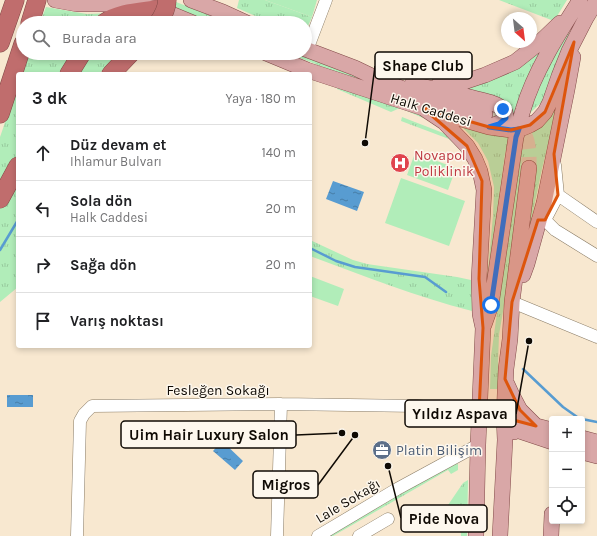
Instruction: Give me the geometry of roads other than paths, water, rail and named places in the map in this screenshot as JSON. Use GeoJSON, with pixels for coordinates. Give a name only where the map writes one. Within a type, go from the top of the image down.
{"type":"FeatureCollection","features":[{"type":"Feature","properties":{"kind":"highway"},"geometry":{"type":"LineString","coordinates":[[0,43],[15,2]]}},
{"type":"Feature","properties":{"kind":"highway"},"geometry":{"type":"LineString","coordinates":[[119,16],[128,13],[161,11]]}},
{"type":"Feature","properties":{"kind":"highway"},"geometry":{"type":"LineString","coordinates":[[0,114],[18,60]]}},
{"type":"Feature","properties":{"kind":"highway"},"geometry":{"type":"LineString","coordinates":[[71,72],[78,60]]}},
{"type":"Feature","properties":{"kind":"highway"},"geometry":{"type":"LineString","coordinates":[[113,72],[124,60]]}},
{"type":"Feature","properties":{"kind":"highway"},"geometry":{"type":"LineString","coordinates":[[0,200],[16,170]]}},
{"type":"Feature","properties":{"kind":"highway"},"geometry":{"type":"LineString","coordinates":[[0,200],[16,178]]}},
{"type":"Feature","properties":{"kind":"main road"},"geometry":{"type":"LineString","coordinates":[[55,0],[77,4],[106,2],[134,5],[161,11],[174,16]]}},
{"type":"Feature","properties":{"kind":"main road"},"geometry":{"type":"LineString","coordinates":[[191,0],[232,16]]}},
{"type":"Feature","properties":{"kind":"main road","name":"Halk Caddesi"},"geometry":{"type":"LineString","coordinates":[[283,60],[307,70],[423,108],[487,120],[511,130],[519,129],[530,126],[545,112],[561,69],[574,42],[592,15],[597,0]]}},
{"type":"Feature","properties":{"kind":"main road"},"geometry":{"type":"LineString","coordinates":[[418,85],[461,83],[485,75],[515,62],[539,43],[576,6]]}},
{"type":"Feature","properties":{"kind":"main road"},"geometry":{"type":"LineString","coordinates":[[483,328],[491,305],[516,137],[522,110],[537,74],[576,6]]}},
{"type":"Feature","properties":{"kind":"main road","name":"Halk Caddesi"},"geometry":{"type":"LineString","coordinates":[[512,302],[542,220],[544,203],[572,67],[574,42]]}},
{"type":"Feature","properties":{"kind":"main road"},"geometry":{"type":"LineString","coordinates":[[312,52],[355,68],[490,102],[503,109],[506,118],[499,124],[382,81],[355,68]]}},
{"type":"Feature","properties":{"kind":"main road"},"geometry":{"type":"LineString","coordinates":[[423,108],[444,122],[468,146],[480,171],[484,190],[480,278],[480,314],[483,328],[479,411],[476,536]]}},
{"type":"Feature","properties":{"kind":"main road"},"geometry":{"type":"LineString","coordinates":[[500,536],[505,440],[504,417],[512,302],[530,168]]}},
{"type":"Feature","properties":{"kind":"main road"},"geometry":{"type":"LineString","coordinates":[[506,380],[520,410],[536,426]]}},
{"type":"Feature","properties":{"kind":"main road"},"geometry":{"type":"LineString","coordinates":[[479,411],[549,429]]}},
{"type":"Feature","properties":{"kind":"main road"},"geometry":{"type":"LineString","coordinates":[[504,417],[516,430],[549,441]]}},
{"type":"Feature","properties":{"kind":"main road"},"geometry":{"type":"LineString","coordinates":[[505,440],[509,434],[516,430]]}},
{"type":"Feature","properties":{"kind":"main road"},"geometry":{"type":"LineString","coordinates":[[585,439],[597,442]]}},
{"type":"Feature","properties":{"kind":"main road"},"geometry":{"type":"LineString","coordinates":[[585,453],[597,456]]}},
{"type":"Feature","properties":{"kind":"main road"},"geometry":{"type":"LineString","coordinates":[[551,536],[552,524]]}},
{"type":"Feature","properties":{"kind":"street"},"geometry":{"type":"LineString","coordinates":[[312,35],[326,0]]}},
{"type":"Feature","properties":{"kind":"street"},"geometry":{"type":"LineString","coordinates":[[554,154],[558,195],[542,220],[555,230],[597,256]]}},
{"type":"Feature","properties":{"kind":"street"},"geometry":{"type":"LineString","coordinates":[[558,195],[597,222]]}},
{"type":"Feature","properties":{"kind":"street"},"geometry":{"type":"LineString","coordinates":[[512,302],[597,337]]}},
{"type":"Feature","properties":{"kind":"street"},"geometry":{"type":"LineString","coordinates":[[277,536],[281,404]]}},
{"type":"Feature","properties":{"kind":"street","name":"Fesleğen Sokağı"},"geometry":{"type":"LineString","coordinates":[[77,536],[80,420],[92,406],[281,404],[416,406],[479,411]]}},
{"type":"Feature","properties":{"kind":"street","name":"Lale Sokağı"},"geometry":{"type":"LineString","coordinates":[[318,536],[397,489],[478,445]]}},
{"type":"Feature","properties":{"kind":"street"},"geometry":{"type":"LineString","coordinates":[[359,536],[388,519]]}},
{"type":"Feature","properties":{"kind":"water"},"geometry":{"type":"Polygon","coordinates":[[[333,181],[364,192],[357,211],[326,199],[333,181]]]}},
{"type":"Feature","properties":{"kind":"water"},"geometry":{"type":"Polygon","coordinates":[[[7,395],[33,395],[33,407],[7,407],[7,395]]]}},
{"type":"Feature","properties":{"kind":"water"},"geometry":{"type":"Polygon","coordinates":[[[222,441],[243,461],[235,470],[213,451],[222,441]]]}},
{"type":"Feature","properties":{"kind":"waterway"},"geometry":{"type":"LineString","coordinates":[[0,250],[16,223]]}},
{"type":"Feature","properties":{"kind":"waterway"},"geometry":{"type":"LineString","coordinates":[[312,249],[336,261],[355,267],[425,277],[446,292]]}},
{"type":"Feature","properties":{"kind":"waterway"},"geometry":{"type":"LineString","coordinates":[[523,369],[563,407],[576,416]]}},
{"type":"Feature","properties":{"kind":"waterway"},"geometry":{"type":"LineString","coordinates":[[585,420],[597,422]]}},
{"type":"Feature","properties":{"kind":"tunnel"},"geometry":{"type":"LineString","coordinates":[[485,114],[508,121],[521,130],[528,144],[529,168]]}},
{"type":"Feature","properties":{"kind":"place","name":"Shape Club"},"geometry":{"type":"Point","coordinates":[365,143]}},
{"type":"Feature","properties":{"kind":"place","name":"Novapol Poliklinik"},"geometry":{"type":"Point","coordinates":[400,163]}},
{"type":"Feature","properties":{"kind":"place","name":"Yıldız Aspava"},"geometry":{"type":"Point","coordinates":[529,341]}},
{"type":"Feature","properties":{"kind":"place","name":"Uim Hair Luxury Salon"},"geometry":{"type":"Point","coordinates":[342,433]}},
{"type":"Feature","properties":{"kind":"place","name":"Migros"},"geometry":{"type":"Point","coordinates":[355,435]}},
{"type":"Feature","properties":{"kind":"place","name":"Platin Bilişim"},"geometry":{"type":"Point","coordinates":[382,450]}},
{"type":"Feature","properties":{"kind":"place","name":"Pide Nova"},"geometry":{"type":"Point","coordinates":[388,466]}}]}
